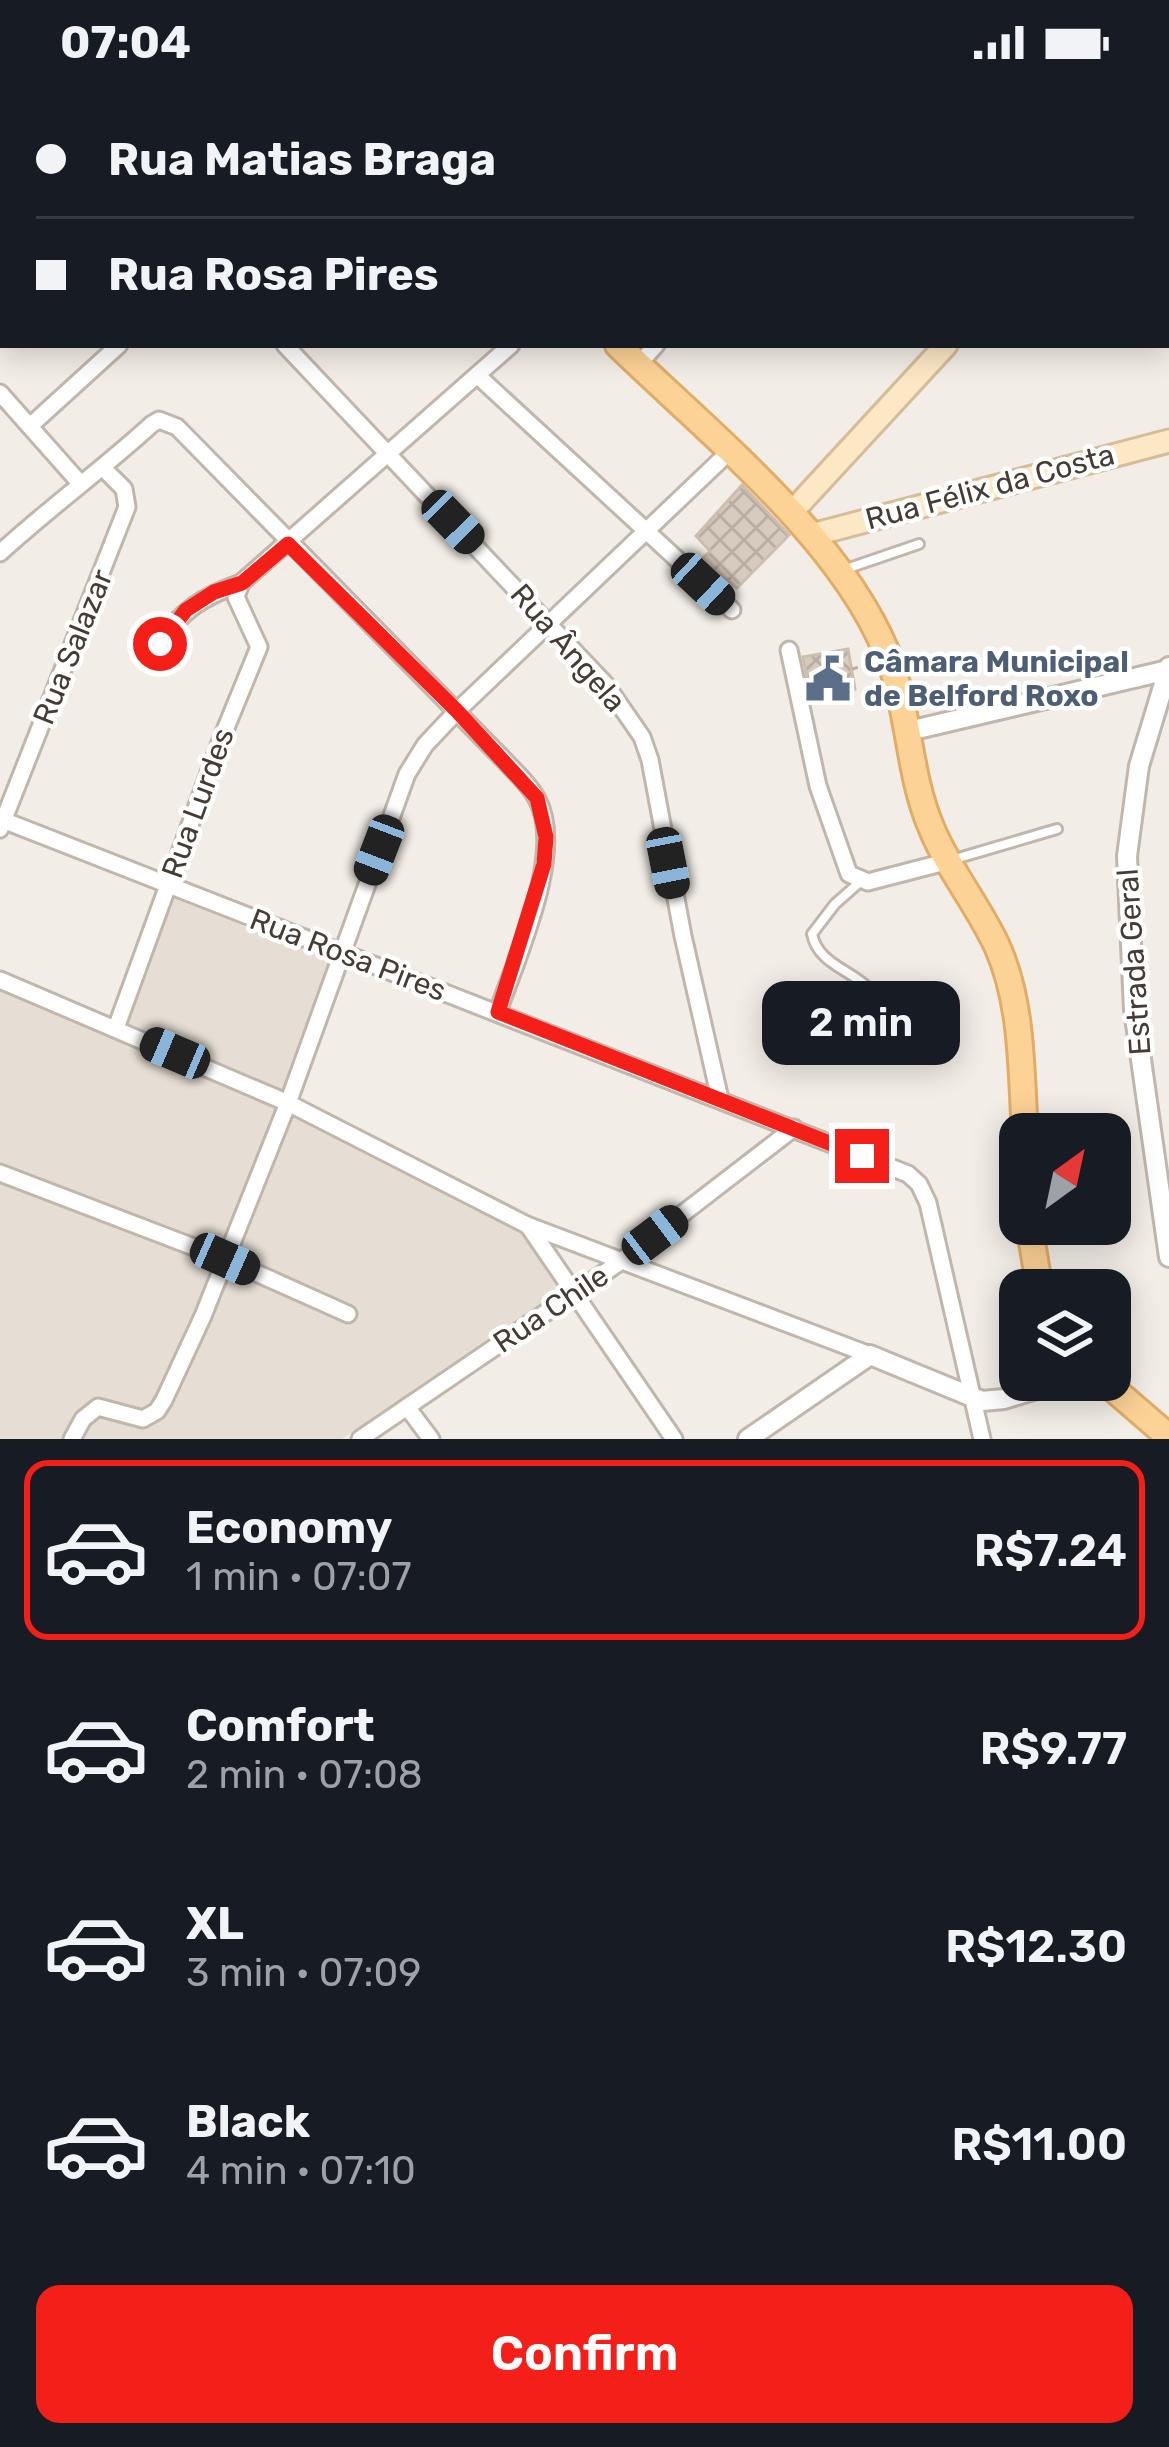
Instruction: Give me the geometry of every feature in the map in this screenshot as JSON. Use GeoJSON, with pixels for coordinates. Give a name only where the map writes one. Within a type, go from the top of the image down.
{"type":"FeatureCollection","features":[{"type":"Feature","properties":{"kind":"main road"},"geometry":{"type":"LineString","coordinates":[[621,348],[812,535],[886,650],[924,807],[995,943],[1013,993],[1023,1113]]}},
{"type":"Feature","properties":{"kind":"main road"},"geometry":{"type":"LineString","coordinates":[[791,513],[943,348]]}},
{"type":"Feature","properties":{"kind":"main road","name":"Rua Félix da Costa"},"geometry":{"type":"LineString","coordinates":[[812,535],[1169,441]]}},
{"type":"Feature","properties":{"kind":"main road"},"geometry":{"type":"LineString","coordinates":[[1127,1401],[1169,1437]]}},
{"type":"Feature","properties":{"kind":"street"},"geometry":{"type":"LineString","coordinates":[[30,427],[116,348]]}},
{"type":"Feature","properties":{"kind":"street","name":"Rua Ângela"},"geometry":{"type":"LineString","coordinates":[[288,348],[606,685],[647,750],[720,1099]]}},
{"type":"Feature","properties":{"kind":"street"},"geometry":{"type":"LineString","coordinates":[[160,644],[186,610],[214,592],[242,583],[508,348]]}},
{"type":"Feature","properties":{"kind":"street"},"geometry":{"type":"LineString","coordinates":[[638,365],[653,348]]}},
{"type":"Feature","properties":{"kind":"street"},"geometry":{"type":"LineString","coordinates":[[478,376],[732,610]]}},
{"type":"Feature","properties":{"kind":"street"},"geometry":{"type":"LineString","coordinates":[[0,393],[79,482]]}},
{"type":"Feature","properties":{"kind":"street"},"geometry":{"type":"LineString","coordinates":[[2,547],[79,482],[104,469],[152,424],[159,420],[177,427],[537,798],[546,837],[540,884],[498,1012]]}},
{"type":"Feature","properties":{"kind":"street"},"geometry":{"type":"LineString","coordinates":[[72,1439],[83,1419],[98,1407],[143,1419],[157,1411],[203,1316],[407,774],[425,745],[728,453]]}},
{"type":"Feature","properties":{"kind":"street","name":"Rua Salazar"},"geometry":{"type":"LineString","coordinates":[[1,823],[127,507],[124,489],[104,469]]}},
{"type":"Feature","properties":{"kind":"street","name":"Rua Lurdes"},"geometry":{"type":"LineString","coordinates":[[116,1028],[259,647],[236,597],[242,583]]}},
{"type":"Feature","properties":{"kind":"street"},"geometry":{"type":"LineString","coordinates":[[789,650],[831,830],[850,874],[861,881],[949,861]]}},
{"type":"Feature","properties":{"kind":"street"},"geometry":{"type":"LineString","coordinates":[[909,731],[1168,668]]}},
{"type":"Feature","properties":{"kind":"street","name":"Estrada Geral"},"geometry":{"type":"LineString","coordinates":[[1168,668],[1138,766],[1126,856],[1134,1010],[1169,1257]]}},
{"type":"Feature","properties":{"kind":"street","name":"Rua Rosa Pires"},"geometry":{"type":"LineString","coordinates":[[1,823],[498,1012],[916,1180],[928,1203],[971,1399]]}},
{"type":"Feature","properties":{"kind":"street"},"geometry":{"type":"LineString","coordinates":[[0,980],[287,1103],[527,1225],[870,1355],[971,1399],[999,1400]]}},
{"type":"Feature","properties":{"kind":"street","name":"Rua Chile"},"geometry":{"type":"LineString","coordinates":[[360,1439],[620,1262],[794,1128]]}},
{"type":"Feature","properties":{"kind":"street"},"geometry":{"type":"LineString","coordinates":[[0,1173],[225,1259],[348,1314]]}},
{"type":"Feature","properties":{"kind":"street"},"geometry":{"type":"LineString","coordinates":[[527,1225],[674,1439]]}},
{"type":"Feature","properties":{"kind":"street"},"geometry":{"type":"LineString","coordinates":[[748,1439],[870,1355]]}},
{"type":"Feature","properties":{"kind":"street"},"geometry":{"type":"LineString","coordinates":[[971,1399],[982,1439]]}},
{"type":"Feature","properties":{"kind":"street"},"geometry":{"type":"LineString","coordinates":[[407,1406],[431,1439]]}},
{"type":"Feature","properties":{"kind":"lane"},"geometry":{"type":"LineString","coordinates":[[838,571],[919,544]]}},
{"type":"Feature","properties":{"kind":"lane"},"geometry":{"type":"LineString","coordinates":[[949,861],[1057,829]]}},
{"type":"Feature","properties":{"kind":"lane"},"geometry":{"type":"LineString","coordinates":[[861,881],[812,934],[814,946],[870,990],[879,1004],[875,1051]]}},
{"type":"Feature","properties":{"kind":"path"},"geometry":{"type":"LineString","coordinates":[[852,669],[880,662]]}},
{"type":"Feature","properties":{"kind":"shaded area"},"geometry":{"type":"Polygon","coordinates":[[[170,889],[339,954],[283,1097],[530,1229],[562,1291],[342,1439],[0,1439],[0,984],[114,1026],[170,889]]]}},
{"type":"Feature","properties":{"kind":"building"},"geometry":{"type":"Polygon","coordinates":[[[742,485],[789,535],[737,588],[701,560],[710,551],[696,536],[742,485]]]}},
{"type":"Feature","properties":{"kind":"building","name":"Câmara Municipal de Belford Roxo"},"geometry":{"type":"Polygon","coordinates":[[[848,649],[855,689],[811,697],[803,657],[848,649]]]}},
{"type":"Feature","properties":{"kind":"place","name":"Câmara Municipal de Belford Roxo"},"geometry":{"type":"Point","coordinates":[828,679]}},
{"type":"Feature","properties":{"kind":"route"},"geometry":{"type":"LineString","coordinates":[[160,644],[186,610],[214,592],[242,583],[288,544],[457,711],[537,798],[546,837],[544,864],[498,1012],[862,1156]]}}]}
